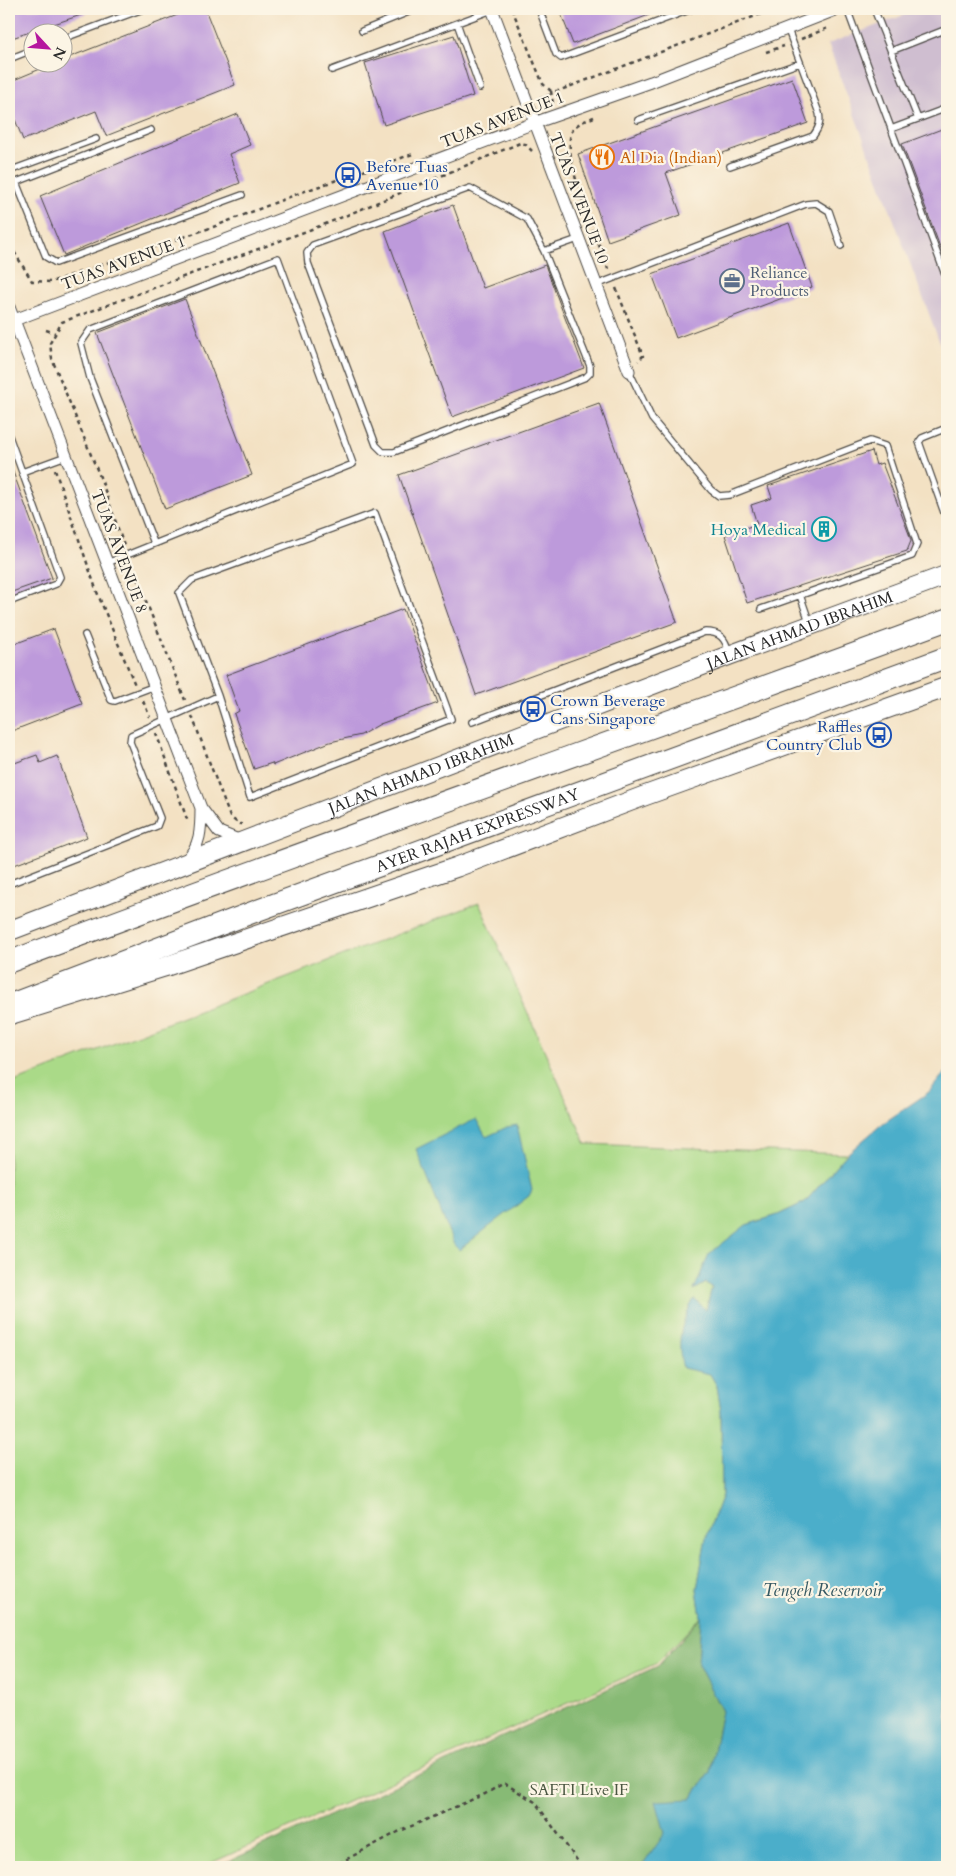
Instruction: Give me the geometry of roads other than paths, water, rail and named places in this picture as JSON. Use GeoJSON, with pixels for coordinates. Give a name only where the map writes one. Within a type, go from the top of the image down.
{"type":"FeatureCollection","features":[{"type":"Feature","properties":{"kind":"highway"},"geometry":{"type":"LineString","coordinates":[[9,962],[244,873],[528,774],[947,620]]}},
{"type":"Feature","properties":{"kind":"highway","name":"AYER RAJAH EXPRESSWAY"},"geometry":{"type":"LineString","coordinates":[[9,1005],[256,911],[947,657]]}},
{"type":"Feature","properties":{"kind":"main road","name":"JALAN AHMAD IBRAHIM"},"geometry":{"type":"LineString","coordinates":[[9,931],[730,654],[947,575]]}},
{"type":"Feature","properties":{"kind":"main road"},"geometry":{"type":"LineString","coordinates":[[9,1015],[164,967],[457,866],[644,796],[947,688]]}},
{"type":"Feature","properties":{"kind":"street","name":"TUAS AVENUE 10"},"geometry":{"type":"LineString","coordinates":[[492,9],[629,371]]}},
{"type":"Feature","properties":{"kind":"street","name":"TUAS AVENUE 1"},"geometry":{"type":"LineString","coordinates":[[11,321],[534,123],[651,82],[787,27],[838,9]]}},
{"type":"Feature","properties":{"kind":"street","name":"TUAS AVENUE 8"},"geometry":{"type":"LineString","coordinates":[[9,306],[11,321],[66,456],[201,808],[219,832],[243,842]]}},
{"type":"Feature","properties":{"kind":"street","name":"TUAS AVENUE 8"},"geometry":{"type":"LineString","coordinates":[[183,863],[193,854],[197,846],[201,808]]}},
{"type":"Feature","properties":{"kind":"lane"},"geometry":{"type":"LineString","coordinates":[[72,35],[143,9]]}},
{"type":"Feature","properties":{"kind":"lane"},"geometry":{"type":"LineString","coordinates":[[362,31],[416,9]]}},
{"type":"Feature","properties":{"kind":"lane"},"geometry":{"type":"LineString","coordinates":[[332,70],[492,9]]}},
{"type":"Feature","properties":{"kind":"lane"},"geometry":{"type":"LineString","coordinates":[[539,9],[556,54],[561,58],[692,9]]}},
{"type":"Feature","properties":{"kind":"lane"},"geometry":{"type":"LineString","coordinates":[[847,9],[947,280]]}},
{"type":"Feature","properties":{"kind":"lane"},"geometry":{"type":"LineString","coordinates":[[874,9],[918,119]]}},
{"type":"Feature","properties":{"kind":"lane"},"geometry":{"type":"LineString","coordinates":[[457,23],[480,88]]}},
{"type":"Feature","properties":{"kind":"lane"},"geometry":{"type":"LineString","coordinates":[[730,166],[813,136],[818,130],[819,113],[787,27]]}},
{"type":"Feature","properties":{"kind":"lane"},"geometry":{"type":"LineString","coordinates":[[891,51],[947,30]]}},
{"type":"Feature","properties":{"kind":"lane"},"geometry":{"type":"LineString","coordinates":[[9,59],[22,54]]}},
{"type":"Feature","properties":{"kind":"lane"},"geometry":{"type":"LineString","coordinates":[[638,120],[800,63]]}},
{"type":"Feature","properties":{"kind":"lane"},"geometry":{"type":"LineString","coordinates":[[891,129],[947,108]]}},
{"type":"Feature","properties":{"kind":"lane"},"geometry":{"type":"LineString","coordinates":[[9,185],[151,130]]}},
{"type":"Feature","properties":{"kind":"lane"},"geometry":{"type":"LineString","coordinates":[[9,171],[96,138]]}},
{"type":"Feature","properties":{"kind":"lane"},"geometry":{"type":"LineString","coordinates":[[16,182],[46,257],[56,263],[242,195]]}},
{"type":"Feature","properties":{"kind":"lane"},"geometry":{"type":"LineString","coordinates":[[470,188],[524,216],[544,251],[590,366],[590,373],[586,377],[394,452],[383,452],[379,448],[308,263],[306,257],[313,245],[470,188]]}},
{"type":"Feature","properties":{"kind":"lane"},"geometry":{"type":"LineString","coordinates":[[596,285],[806,204],[816,203],[829,211],[841,246]]}},
{"type":"Feature","properties":{"kind":"lane"},"geometry":{"type":"LineString","coordinates":[[544,251],[578,239]]}},
{"type":"Feature","properties":{"kind":"lane"},"geometry":{"type":"LineString","coordinates":[[107,563],[353,464],[278,258],[90,330],[81,343],[90,378],[154,543]]}},
{"type":"Feature","properties":{"kind":"lane"},"geometry":{"type":"LineString","coordinates":[[629,371],[652,419],[719,496],[730,495],[870,441],[885,446],[917,544],[916,551],[912,556],[761,609]]}},
{"type":"Feature","properties":{"kind":"lane"},"geometry":{"type":"LineString","coordinates":[[947,430],[944,429],[922,438],[919,442],[947,521]]}},
{"type":"Feature","properties":{"kind":"lane"},"geometry":{"type":"LineString","coordinates":[[9,436],[60,577],[56,584],[9,602]]}},
{"type":"Feature","properties":{"kind":"lane"},"geometry":{"type":"LineString","coordinates":[[22,472],[66,456]]}},
{"type":"Feature","properties":{"kind":"lane"},"geometry":{"type":"LineString","coordinates":[[375,513],[451,719],[250,797],[218,696],[179,593],[192,580],[375,513]]}},
{"type":"Feature","properties":{"kind":"lane"},"geometry":{"type":"LineString","coordinates":[[800,595],[811,625]]}},
{"type":"Feature","properties":{"kind":"lane"},"geometry":{"type":"LineString","coordinates":[[472,722],[705,632],[720,635],[726,640],[730,654]]}},
{"type":"Feature","properties":{"kind":"lane"},"geometry":{"type":"LineString","coordinates":[[85,635],[109,698],[115,701],[155,686]]}},
{"type":"Feature","properties":{"kind":"lane"},"geometry":{"type":"LineString","coordinates":[[9,884],[157,826],[160,818],[130,742],[131,735],[218,696]]}},
{"type":"Feature","properties":{"kind":"water","name":"Tengeh Reservoir"},"geometry":{"type":"Polygon","coordinates":[[[947,1070],[947,1867],[645,1867],[643,1865],[665,1833],[656,1801],[691,1799],[710,1772],[722,1711],[698,1664],[701,1617],[697,1589],[706,1538],[722,1495],[721,1411],[717,1386],[710,1374],[683,1368],[681,1359],[680,1341],[686,1316],[694,1299],[706,1310],[712,1287],[706,1283],[694,1290],[709,1254],[746,1225],[778,1215],[805,1202],[847,1154],[882,1124],[929,1092],[947,1070]]]}},
{"type":"Feature","properties":{"kind":"water"},"geometry":{"type":"Polygon","coordinates":[[[476,1119],[486,1137],[507,1127],[517,1125],[532,1190],[529,1196],[459,1250],[454,1245],[416,1149],[476,1119]]]}},
{"type":"Feature","properties":{"kind":"place","name":"Al Dia (Indian)"},"geometry":{"type":"Point","coordinates":[602,157]}},
{"type":"Feature","properties":{"kind":"place","name":"Before Tuas Avenue 10"},"geometry":{"type":"Point","coordinates":[348,175]}},
{"type":"Feature","properties":{"kind":"place","name":"Reliance Products"},"geometry":{"type":"Point","coordinates":[732,281]}},
{"type":"Feature","properties":{"kind":"place","name":"Hoya Medical"},"geometry":{"type":"Point","coordinates":[824,529]}},
{"type":"Feature","properties":{"kind":"place","name":"Crown Beverage Cans Singapore"},"geometry":{"type":"Point","coordinates":[533,709]}},
{"type":"Feature","properties":{"kind":"place","name":"Raffles Country Club"},"geometry":{"type":"Point","coordinates":[879,735]}},
{"type":"Feature","properties":{"kind":"park label","name":"SAFTI Live IF"},"geometry":{"type":"Point","coordinates":[579,1789]}}]}
